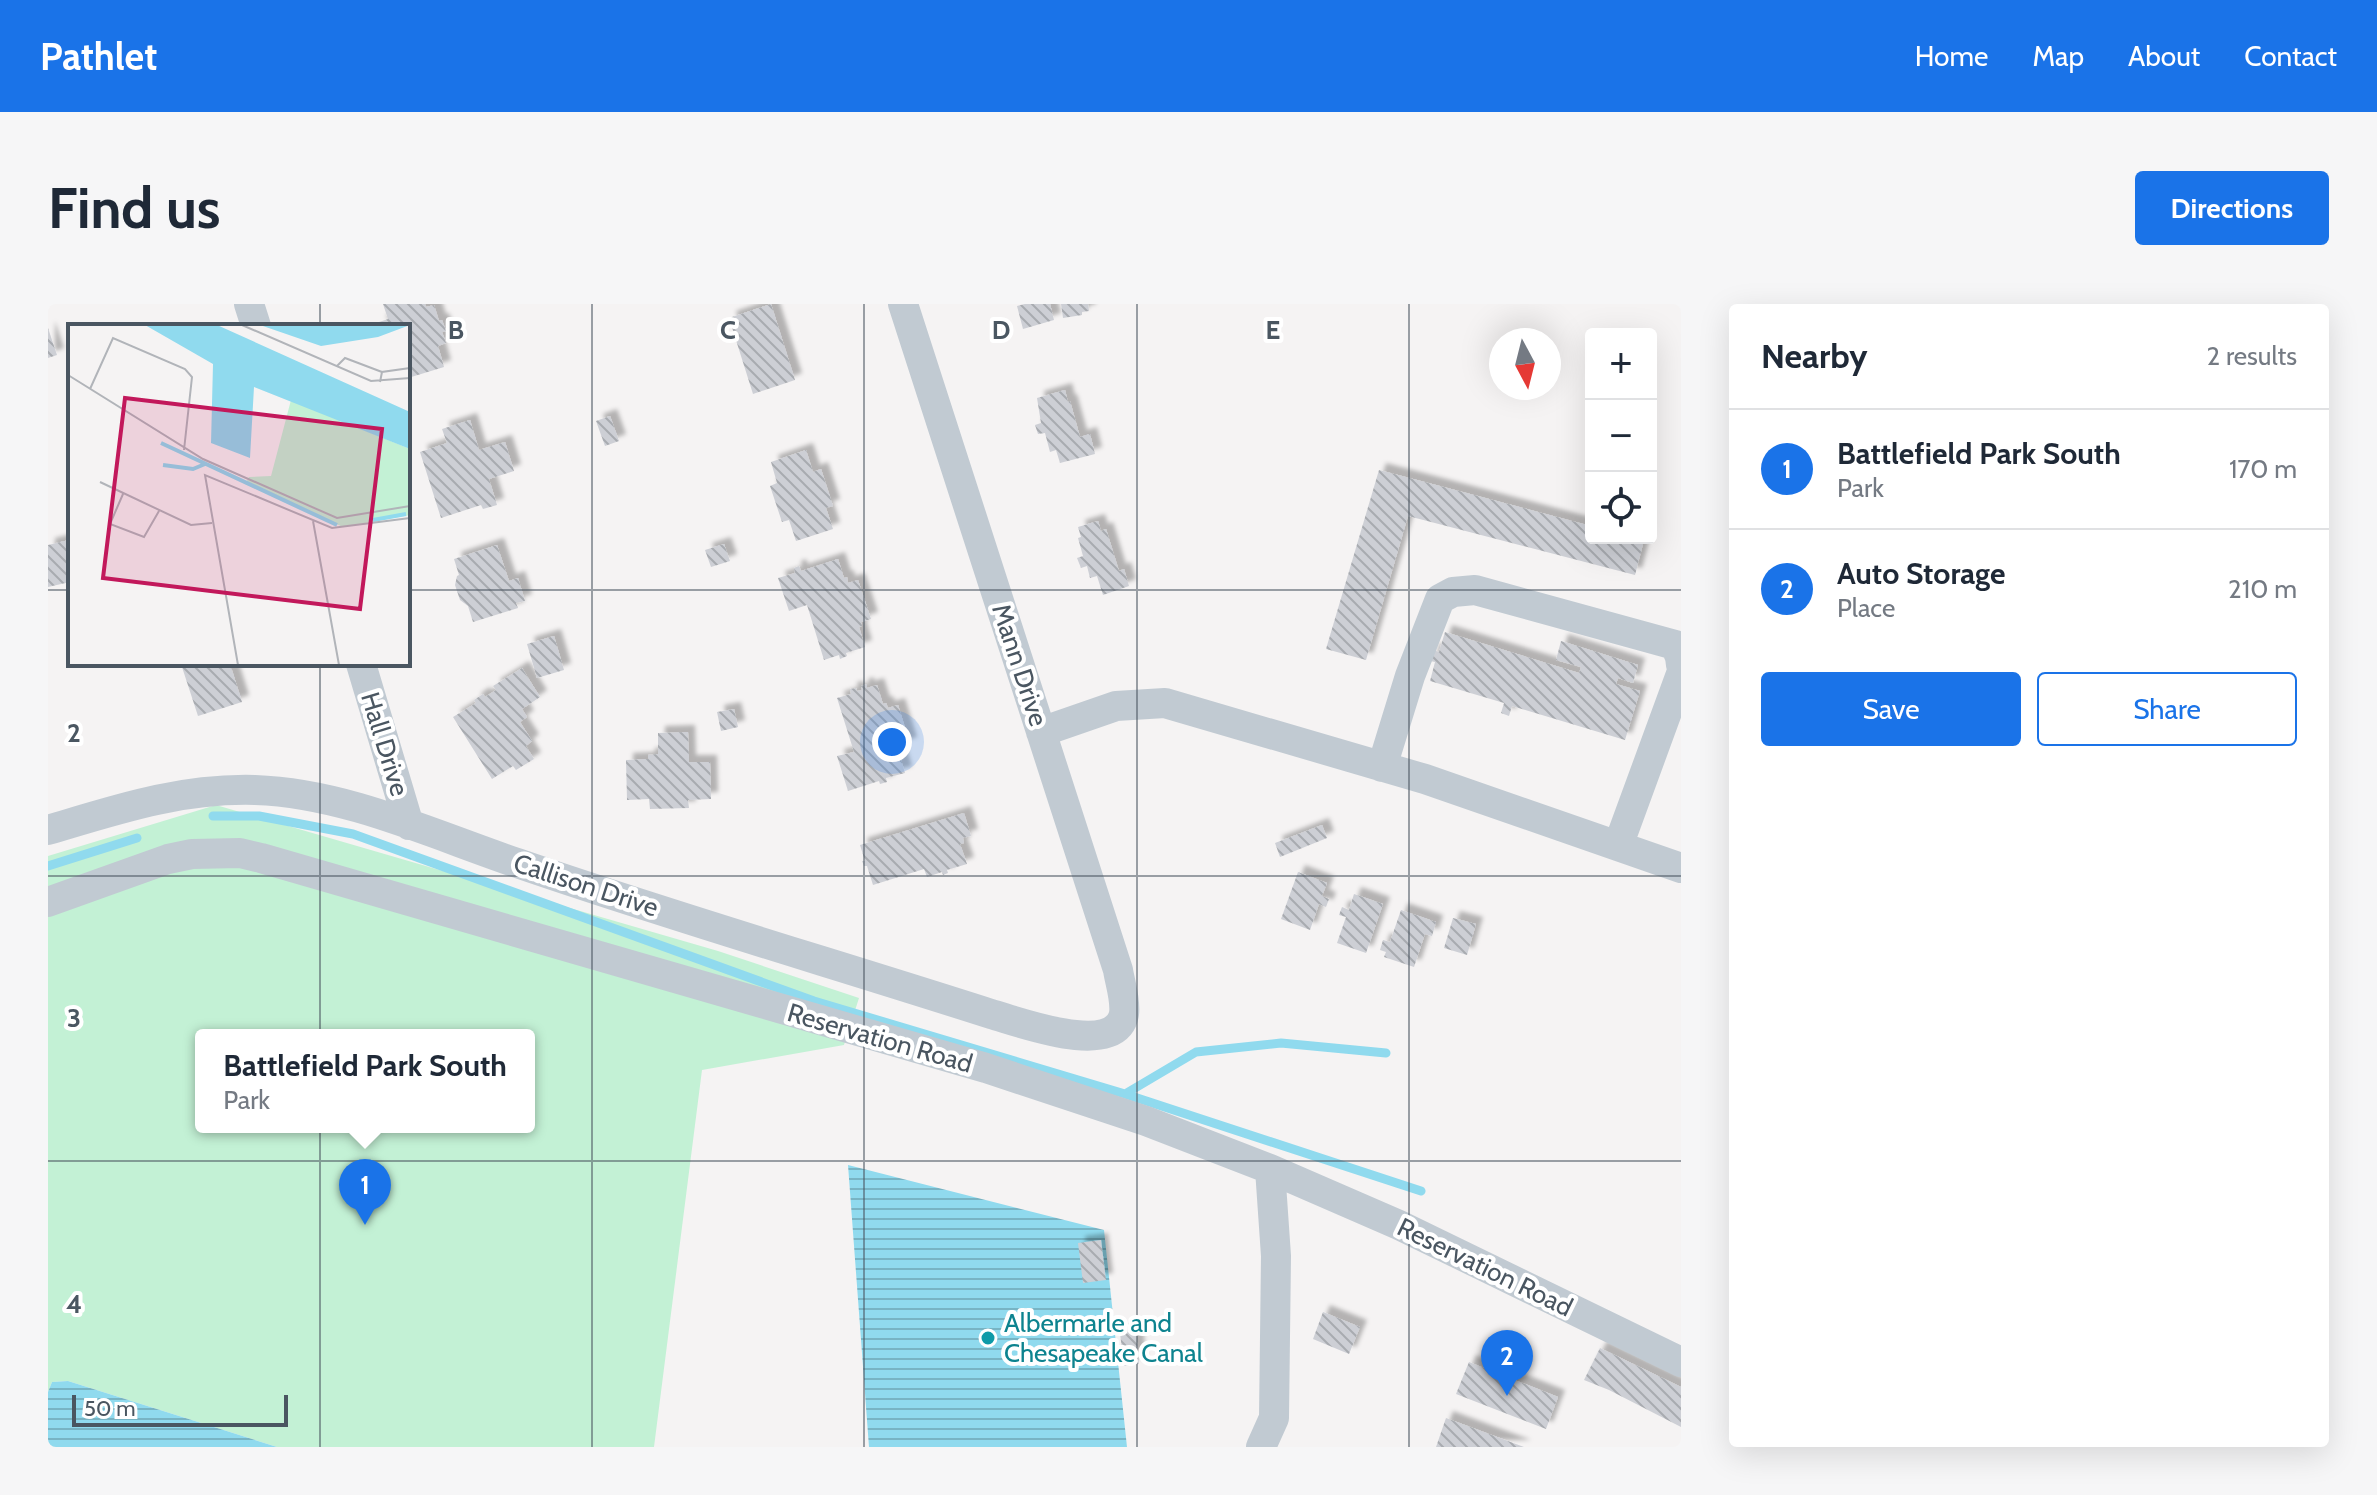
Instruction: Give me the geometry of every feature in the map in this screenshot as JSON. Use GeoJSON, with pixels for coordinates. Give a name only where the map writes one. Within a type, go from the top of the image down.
{"type":"FeatureCollection","features":[{"type":"Feature","properties":{"kind":"street"},"geometry":{"type":"LineString","coordinates":[[249,304],[255,324]]}},
{"type":"Feature","properties":{"kind":"street","name":"Mann Drive"},"geometry":{"type":"LineString","coordinates":[[903,304],[1118,970],[1124,1011],[1117,1026]]}},
{"type":"Feature","properties":{"kind":"street"},"geometry":{"type":"LineString","coordinates":[[1382,767],[1410,676],[1440,599],[1453,592],[1475,590],[1675,645],[1681,665]]}},
{"type":"Feature","properties":{"kind":"street","name":"Hall Drive"},"geometry":{"type":"LineString","coordinates":[[362,666],[409,825]]}},
{"type":"Feature","properties":{"kind":"street"},"geometry":{"type":"LineString","coordinates":[[1618,846],[1681,674]]}},
{"type":"Feature","properties":{"kind":"street"},"geometry":{"type":"LineString","coordinates":[[1041,732],[1116,706],[1165,703],[1425,779],[1681,868]]}},
{"type":"Feature","properties":{"kind":"street","name":"Callison Drive"},"geometry":{"type":"LineString","coordinates":[[48,830],[177,795],[254,790],[314,798],[409,825],[524,866],[991,1014],[1083,1036],[1108,1033],[1117,1026]]}},
{"type":"Feature","properties":{"kind":"street","name":"Reservation Road"},"geometry":{"type":"LineString","coordinates":[[48,902],[168,859],[192,854],[240,853],[261,858],[986,1068],[1146,1121],[1270,1169],[1399,1225],[1681,1362]]}},
{"type":"Feature","properties":{"kind":"street"},"geometry":{"type":"LineString","coordinates":[[1261,1447],[1274,1418],[1276,1256],[1270,1169]]}},
{"type":"Feature","properties":{"kind":"green space"},"geometry":{"type":"Polygon","coordinates":[[[216,805],[718,951],[859,998],[844,1045],[702,1070],[654,1447],[277,1447],[68,1381],[52,1382],[48,1392],[48,856],[216,805]]]}},
{"type":"Feature","properties":{"kind":"water","name":"Albermarle and Chesapeake Canal"},"geometry":{"type":"Polygon","coordinates":[[[848,1165],[1104,1230],[1127,1447],[869,1447],[848,1165]]]}},
{"type":"Feature","properties":{"kind":"water"},"geometry":{"type":"Polygon","coordinates":[[[68,1381],[277,1447],[48,1447],[48,1392],[52,1382],[68,1381]]]}},
{"type":"Feature","properties":{"kind":"building"},"geometry":{"type":"Polygon","coordinates":[[[383,304],[434,305],[446,331],[442,332],[446,343],[438,346],[444,367],[410,377],[410,324],[379,322],[388,319],[383,304]]]}},
{"type":"Feature","properties":{"kind":"building"},"geometry":{"type":"Polygon","coordinates":[[[771,304],[795,380],[753,394],[729,318],[771,304]]]}},
{"type":"Feature","properties":{"kind":"building"},"geometry":{"type":"Polygon","coordinates":[[[1050,304],[1054,320],[1023,329],[1017,306],[1050,304]]]}},
{"type":"Feature","properties":{"kind":"building"},"geometry":{"type":"Polygon","coordinates":[[[1061,304],[1088,304],[1089,311],[1063,318],[1061,304]]]}},
{"type":"Feature","properties":{"kind":"building"},"geometry":{"type":"Polygon","coordinates":[[[48,328],[57,355],[48,358],[48,328]]]}},
{"type":"Feature","properties":{"kind":"building"},"geometry":{"type":"Polygon","coordinates":[[[1065,390],[1080,437],[1090,434],[1095,454],[1060,463],[1056,450],[1050,452],[1045,433],[1038,434],[1035,425],[1041,423],[1037,398],[1065,390]]]}},
{"type":"Feature","properties":{"kind":"building"},"geometry":{"type":"Polygon","coordinates":[[[610,416],[619,441],[605,446],[596,421],[610,416]]]}},
{"type":"Feature","properties":{"kind":"building"},"geometry":{"type":"Polygon","coordinates":[[[470,420],[479,450],[505,442],[514,471],[489,479],[497,505],[483,509],[481,505],[441,518],[420,452],[447,443],[442,429],[470,420]]]}},
{"type":"Feature","properties":{"kind":"building"},"geometry":{"type":"Polygon","coordinates":[[[806,450],[813,472],[821,469],[833,506],[826,508],[833,529],[796,541],[789,520],[782,522],[770,486],[777,483],[771,462],[806,450]]]}},
{"type":"Feature","properties":{"kind":"building"},"geometry":{"type":"Polygon","coordinates":[[[1379,470],[1585,524],[1585,544],[1643,544],[1635,575],[1408,516],[1366,660],[1326,649],[1379,470]]]}},
{"type":"Feature","properties":{"kind":"building"},"geometry":{"type":"Polygon","coordinates":[[[1098,521],[1101,531],[1106,529],[1119,571],[1124,569],[1129,586],[1103,595],[1097,576],[1090,578],[1087,566],[1081,568],[1077,558],[1083,556],[1078,527],[1098,521]]]}},
{"type":"Feature","properties":{"kind":"building"},"geometry":{"type":"Polygon","coordinates":[[[68,540],[68,582],[48,587],[48,545],[68,540]]]}},
{"type":"Feature","properties":{"kind":"building"},"geometry":{"type":"Polygon","coordinates":[[[724,544],[730,561],[711,567],[705,550],[724,544]]]}},
{"type":"Feature","properties":{"kind":"building"},"geometry":{"type":"Polygon","coordinates":[[[497,545],[509,581],[518,578],[525,601],[516,603],[518,608],[473,622],[468,606],[460,600],[455,585],[459,575],[454,559],[497,545]]]}},
{"type":"Feature","properties":{"kind":"building"},"geometry":{"type":"Polygon","coordinates":[[[838,559],[848,583],[858,580],[871,619],[861,622],[862,626],[859,627],[865,647],[846,653],[847,656],[840,659],[839,655],[824,660],[807,605],[789,611],[778,578],[795,573],[794,568],[799,566],[801,571],[838,559]]]}},
{"type":"Feature","properties":{"kind":"building"},"geometry":{"type":"Polygon","coordinates":[[[1445,632],[1579,673],[1581,667],[1556,660],[1561,641],[1638,665],[1633,683],[1618,678],[1616,684],[1640,691],[1625,740],[1512,706],[1509,716],[1501,713],[1504,703],[1430,681],[1435,662],[1430,661],[1433,650],[1439,652],[1445,632]]]}},
{"type":"Feature","properties":{"kind":"building"},"geometry":{"type":"Polygon","coordinates":[[[554,636],[564,670],[537,678],[527,644],[554,636]]]}},
{"type":"Feature","properties":{"kind":"building"},"geometry":{"type":"Polygon","coordinates":[[[182,666],[231,666],[242,702],[198,716],[182,666]]]}},
{"type":"Feature","properties":{"kind":"building"},"geometry":{"type":"Polygon","coordinates":[[[522,668],[540,697],[522,709],[527,717],[520,722],[532,741],[526,746],[534,759],[516,770],[513,766],[492,779],[453,717],[476,703],[474,700],[483,694],[485,697],[496,690],[493,686],[522,668]]]}},
{"type":"Feature","properties":{"kind":"building"},"geometry":{"type":"Polygon","coordinates":[[[867,684],[867,688],[877,685],[883,704],[886,703],[888,708],[898,705],[910,744],[901,747],[902,752],[899,753],[905,773],[886,778],[887,782],[880,784],[879,781],[848,791],[837,756],[854,752],[837,698],[851,694],[850,689],[862,690],[861,686],[867,684]]]}},
{"type":"Feature","properties":{"kind":"building"},"geometry":{"type":"Polygon","coordinates":[[[734,709],[738,727],[721,731],[717,712],[734,709]]]}},
{"type":"Feature","properties":{"kind":"building"},"geometry":{"type":"Polygon","coordinates":[[[688,732],[689,762],[710,762],[711,799],[688,800],[689,808],[650,809],[649,799],[627,800],[626,760],[648,759],[648,755],[658,754],[658,733],[688,732]]]}},
{"type":"Feature","properties":{"kind":"building"},"geometry":{"type":"Polygon","coordinates":[[[964,813],[971,836],[963,838],[964,843],[960,844],[967,864],[947,870],[948,873],[943,875],[942,872],[927,877],[924,869],[873,885],[867,866],[862,861],[865,861],[860,845],[964,813]]]}},
{"type":"Feature","properties":{"kind":"building"},"geometry":{"type":"Polygon","coordinates":[[[1322,825],[1327,838],[1280,857],[1275,843],[1322,825]]]}},
{"type":"Feature","properties":{"kind":"building"},"geometry":{"type":"Polygon","coordinates":[[[1298,872],[1327,883],[1322,896],[1329,899],[1326,907],[1319,904],[1310,930],[1281,919],[1298,872]]]}},
{"type":"Feature","properties":{"kind":"building"},"geometry":{"type":"Polygon","coordinates":[[[1354,894],[1383,904],[1366,953],[1337,943],[1346,917],[1339,915],[1342,907],[1349,910],[1354,894]]]}},
{"type":"Feature","properties":{"kind":"building"},"geometry":{"type":"Polygon","coordinates":[[[1401,910],[1436,922],[1432,936],[1425,934],[1414,967],[1384,957],[1386,952],[1380,950],[1383,940],[1390,942],[1401,910]]]}},
{"type":"Feature","properties":{"kind":"building"},"geometry":{"type":"Polygon","coordinates":[[[1453,918],[1476,924],[1467,955],[1444,948],[1453,918]]]}},
{"type":"Feature","properties":{"kind":"building"},"geometry":{"type":"Polygon","coordinates":[[[1101,1240],[1106,1280],[1083,1283],[1078,1243],[1101,1240]]]}},
{"type":"Feature","properties":{"kind":"building"},"geometry":{"type":"Polygon","coordinates":[[[1323,1312],[1360,1327],[1349,1354],[1313,1339],[1323,1312]]]}},
{"type":"Feature","properties":{"kind":"building"},"geometry":{"type":"Polygon","coordinates":[[[1136,1331],[1139,1364],[1124,1366],[1120,1333],[1136,1331]]]}},
{"type":"Feature","properties":{"kind":"building"},"geometry":{"type":"Polygon","coordinates":[[[1600,1348],[1681,1387],[1681,1427],[1584,1380],[1600,1348]]]}},
{"type":"Feature","properties":{"kind":"building"},"geometry":{"type":"Polygon","coordinates":[[[1469,1362],[1558,1397],[1546,1429],[1456,1394],[1469,1362]]]}},
{"type":"Feature","properties":{"kind":"building"},"geometry":{"type":"Polygon","coordinates":[[[1446,1418],[1524,1447],[1436,1447],[1446,1418]]]}},
{"type":"Feature","properties":{"kind":"waterway"},"geometry":{"type":"LineString","coordinates":[[213,816],[259,816],[353,834],[814,1001],[1125,1094],[1421,1191]]}},
{"type":"Feature","properties":{"kind":"waterway"},"geometry":{"type":"LineString","coordinates":[[48,866],[137,838]]}},
{"type":"Feature","properties":{"kind":"waterway"},"geometry":{"type":"LineString","coordinates":[[1125,1094],[1196,1052],[1281,1043],[1386,1053]]}},
{"type":"Feature","properties":{"kind":"place","name":"Battlefield Park South"},"geometry":{"type":"Point","coordinates":[365,1225]}},
{"type":"Feature","properties":{"kind":"place","name":"Albermarle and Chesapeake Canal"},"geometry":{"type":"Point","coordinates":[988,1338]}},
{"type":"Feature","properties":{"kind":"place","name":"Auto Storage"},"geometry":{"type":"Point","coordinates":[1507,1396]}}]}
